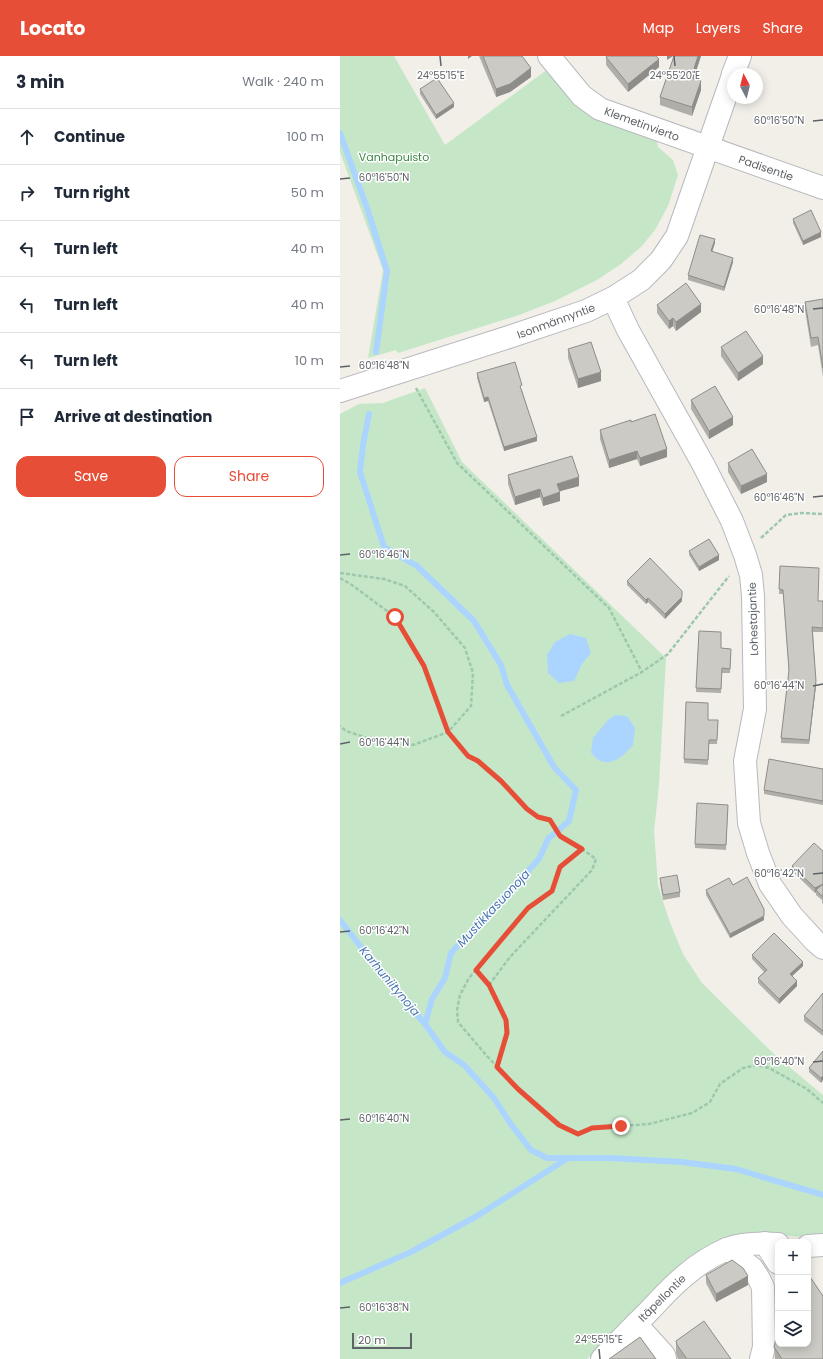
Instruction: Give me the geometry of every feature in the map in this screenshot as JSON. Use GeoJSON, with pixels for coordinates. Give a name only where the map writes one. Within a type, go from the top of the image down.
{"type":"FeatureCollection","features":[{"type":"Feature","properties":{"kind":"street","name":"Klemetinvierto"},"geometry":{"type":"LineString","coordinates":[[549,56],[582,96],[600,109],[709,147]]}},
{"type":"Feature","properties":{"kind":"street","name":"Isonmännyntie"},"geometry":{"type":"LineString","coordinates":[[736,68],[740,56]]}},
{"type":"Feature","properties":{"kind":"street","name":"Isonmännyntie"},"geometry":{"type":"LineString","coordinates":[[340,391],[586,312],[613,298],[641,280],[661,260],[671,246],[682,225],[727,93]]}},
{"type":"Feature","properties":{"kind":"street","name":"Padisentie"},"geometry":{"type":"LineString","coordinates":[[709,147],[823,188]]}},
{"type":"Feature","properties":{"kind":"street","name":"Lohestajantie"},"geometry":{"type":"LineString","coordinates":[[613,298],[628,330],[707,471],[748,551],[753,596],[755,701],[755,709],[745,761],[749,823],[770,884],[792,916],[823,948]]}},
{"type":"Feature","properties":{"kind":"street","name":"Itäpellontie"},"geometry":{"type":"LineString","coordinates":[[602,1359],[682,1277],[703,1262],[727,1249],[745,1245],[771,1243]]}},
{"type":"Feature","properties":{"kind":"street"},"geometry":{"type":"LineString","coordinates":[[771,1243],[775,1254]]}},
{"type":"Feature","properties":{"kind":"street"},"geometry":{"type":"LineString","coordinates":[[727,1249],[752,1268],[763,1287],[764,1347],[761,1359]]}},
{"type":"Feature","properties":{"kind":"street"},"geometry":{"type":"LineString","coordinates":[[636,1324],[664,1355],[665,1359]]}},
{"type":"Feature","properties":{"kind":"path"},"geometry":{"type":"LineString","coordinates":[[414,383],[457,463],[609,608],[642,672]]}},
{"type":"Feature","properties":{"kind":"path"},"geometry":{"type":"LineString","coordinates":[[561,716],[656,664],[668,654],[748,551],[786,515],[803,513],[823,514]]}},
{"type":"Feature","properties":{"kind":"path"},"geometry":{"type":"LineString","coordinates":[[340,573],[384,579],[405,586],[434,612],[465,648],[473,673],[471,706],[448,732],[413,745],[376,742],[346,731],[340,726]]}},
{"type":"Feature","properties":{"kind":"path"},"geometry":{"type":"LineString","coordinates":[[340,578],[352,585],[395,617],[424,666],[448,732],[468,756],[478,761],[501,781],[527,809],[538,817],[550,820],[560,836],[596,859],[592,870],[510,957],[489,985]]}},
{"type":"Feature","properties":{"kind":"path"},"geometry":{"type":"LineString","coordinates":[[582,849],[560,867],[552,891],[528,908],[469,978],[460,995],[458,1022],[497,1067],[518,1089],[559,1125],[578,1134],[592,1128],[649,1124],[692,1113],[710,1102],[720,1084],[743,1068],[757,1065],[770,1068],[807,1090],[823,1103]]}},
{"type":"Feature","properties":{"kind":"path"},"geometry":{"type":"LineString","coordinates":[[476,970],[489,985],[506,1020],[507,1033],[497,1067]]}},
{"type":"Feature","properties":{"kind":"green space","name":"Vanhapuisto"},"geometry":{"type":"Polygon","coordinates":[[[340,56],[394,56],[445,145],[548,69],[581,110],[656,138],[658,147],[673,160],[678,175],[668,206],[655,230],[641,247],[621,264],[597,280],[555,301],[519,315],[398,353],[396,350],[368,358],[383,270],[340,152],[340,56]]]}},
{"type":"Feature","properties":{"kind":"green space"},"geometry":{"type":"Polygon","coordinates":[[[425,388],[462,462],[666,658],[659,785],[654,831],[658,885],[669,920],[683,954],[702,983],[775,1055],[823,1095],[823,1245],[817,1238],[764,1234],[724,1242],[587,1359],[340,1359],[340,414],[359,404],[383,403],[425,388]]]}},
{"type":"Feature","properties":{"kind":"water"},"geometry":{"type":"Polygon","coordinates":[[[570,634],[586,638],[591,653],[582,664],[574,681],[559,683],[548,673],[547,655],[555,642],[570,634]]]}},
{"type":"Feature","properties":{"kind":"water"},"geometry":{"type":"Polygon","coordinates":[[[615,715],[627,716],[635,728],[633,745],[615,761],[606,762],[598,760],[591,753],[593,738],[608,720],[615,715]]]}},
{"type":"Feature","properties":{"kind":"building"},"geometry":{"type":"Polygon","coordinates":[[[483,56],[522,56],[531,68],[510,84],[496,89],[483,56]]]}},
{"type":"Feature","properties":{"kind":"building"},"geometry":{"type":"Polygon","coordinates":[[[656,56],[659,59],[628,84],[606,57],[656,56]]]}},
{"type":"Feature","properties":{"kind":"building"},"geometry":{"type":"Polygon","coordinates":[[[674,56],[698,56],[691,78],[701,81],[692,107],[660,97],[674,56]]]}},
{"type":"Feature","properties":{"kind":"building"},"geometry":{"type":"Polygon","coordinates":[[[437,78],[454,103],[436,115],[420,89],[437,78]]]}},
{"type":"Feature","properties":{"kind":"building"},"geometry":{"type":"Polygon","coordinates":[[[811,210],[821,232],[803,241],[793,219],[811,210]]]}},
{"type":"Feature","properties":{"kind":"building"},"geometry":{"type":"Polygon","coordinates":[[[700,235],[715,239],[711,251],[733,258],[724,287],[688,275],[700,235]]]}},
{"type":"Feature","properties":{"kind":"building"},"geometry":{"type":"Polygon","coordinates":[[[686,283],[701,304],[676,322],[673,318],[669,321],[657,305],[686,283]]]}},
{"type":"Feature","properties":{"kind":"building"},"geometry":{"type":"Polygon","coordinates":[[[823,299],[823,368],[818,337],[811,338],[805,302],[823,299]]]}},
{"type":"Feature","properties":{"kind":"building"},"geometry":{"type":"Polygon","coordinates":[[[746,331],[763,356],[738,373],[721,347],[746,331]]]}},
{"type":"Feature","properties":{"kind":"building"},"geometry":{"type":"Polygon","coordinates":[[[591,342],[601,372],[578,379],[568,349],[591,342]]]}},
{"type":"Feature","properties":{"kind":"building"},"geometry":{"type":"Polygon","coordinates":[[[515,362],[522,385],[520,386],[537,437],[504,447],[488,397],[484,398],[477,373],[515,362]]]}},
{"type":"Feature","properties":{"kind":"building"},"geometry":{"type":"Polygon","coordinates":[[[715,386],[733,417],[709,431],[691,400],[715,386]]]}},
{"type":"Feature","properties":{"kind":"building"},"geometry":{"type":"Polygon","coordinates":[[[655,414],[667,449],[640,458],[637,451],[609,460],[600,430],[655,414]]]}},
{"type":"Feature","properties":{"kind":"building"},"geometry":{"type":"Polygon","coordinates":[[[752,449],[767,474],[741,486],[728,463],[752,449]]]}},
{"type":"Feature","properties":{"kind":"building"},"geometry":{"type":"Polygon","coordinates":[[[572,456],[579,477],[557,484],[560,492],[543,498],[540,489],[515,497],[508,475],[572,456]]]}},
{"type":"Feature","properties":{"kind":"building"},"geometry":{"type":"Polygon","coordinates":[[[709,539],[719,555],[699,567],[689,551],[709,539]]]}},
{"type":"Feature","properties":{"kind":"building"},"geometry":{"type":"Polygon","coordinates":[[[650,558],[682,591],[682,597],[665,614],[648,598],[646,600],[627,581],[650,558]]]}},
{"type":"Feature","properties":{"kind":"building"},"geometry":{"type":"Polygon","coordinates":[[[780,566],[819,568],[818,601],[823,601],[823,628],[812,627],[816,681],[809,740],[781,738],[789,670],[783,590],[779,589],[780,566]]]}},
{"type":"Feature","properties":{"kind":"building"},"geometry":{"type":"Polygon","coordinates":[[[699,631],[721,632],[721,648],[731,649],[730,669],[722,668],[721,689],[696,688],[699,631]]]}},
{"type":"Feature","properties":{"kind":"building"},"geometry":{"type":"Polygon","coordinates":[[[686,702],[708,703],[708,720],[718,720],[717,740],[709,740],[708,760],[684,759],[686,702]]]}},
{"type":"Feature","properties":{"kind":"building"},"geometry":{"type":"Polygon","coordinates":[[[769,759],[823,769],[823,801],[764,790],[769,759]]]}},
{"type":"Feature","properties":{"kind":"building"},"geometry":{"type":"Polygon","coordinates":[[[697,803],[728,805],[726,845],[695,844],[697,803]]]}},
{"type":"Feature","properties":{"kind":"building"},"geometry":{"type":"Polygon","coordinates":[[[814,843],[823,851],[823,884],[815,888],[792,866],[814,843]]]}},
{"type":"Feature","properties":{"kind":"building"},"geometry":{"type":"Polygon","coordinates":[[[677,875],[680,892],[663,895],[660,878],[677,875]]]}},
{"type":"Feature","properties":{"kind":"building"},"geometry":{"type":"Polygon","coordinates":[[[747,877],[764,909],[764,916],[730,934],[706,890],[729,878],[733,885],[747,877]]]}},
{"type":"Feature","properties":{"kind":"building"},"geometry":{"type":"Polygon","coordinates":[[[823,884],[823,897],[816,890],[823,884]]]}},
{"type":"Feature","properties":{"kind":"building"},"geometry":{"type":"Polygon","coordinates":[[[774,933],[803,962],[790,974],[797,981],[779,999],[758,978],[767,970],[752,955],[774,933]]]}},
{"type":"Feature","properties":{"kind":"building"},"geometry":{"type":"Polygon","coordinates":[[[823,993],[823,1031],[804,1016],[823,993]]]}},
{"type":"Feature","properties":{"kind":"building"},"geometry":{"type":"Polygon","coordinates":[[[823,1051],[823,1076],[821,1078],[809,1068],[823,1051]]]}},
{"type":"Feature","properties":{"kind":"building"},"geometry":{"type":"Polygon","coordinates":[[[732,1260],[743,1268],[748,1276],[716,1294],[706,1275],[732,1260]]]}},
{"type":"Feature","properties":{"kind":"building"},"geometry":{"type":"Polygon","coordinates":[[[811,1278],[823,1296],[823,1359],[782,1359],[774,1347],[775,1342],[775,1347],[811,1347],[811,1278]]]}},
{"type":"Feature","properties":{"kind":"building"},"geometry":{"type":"Polygon","coordinates":[[[704,1321],[731,1359],[687,1359],[677,1345],[676,1341],[704,1321]]]}},
{"type":"Feature","properties":{"kind":"building"},"geometry":{"type":"Polygon","coordinates":[[[640,1337],[656,1359],[609,1359],[640,1337]]]}},
{"type":"Feature","properties":{"kind":"waterway","name":"Mustikkasuonoja"},"geometry":{"type":"LineString","coordinates":[[340,133],[367,208],[387,271],[376,352]]}},
{"type":"Feature","properties":{"kind":"waterway","name":"Mustikkasuonoja"},"geometry":{"type":"LineString","coordinates":[[369,414],[360,472],[384,547],[417,566],[474,621],[501,665],[507,685],[554,767],[576,790],[569,821],[548,839],[539,859],[451,953],[445,978],[432,999],[425,1024],[445,1052],[464,1065],[494,1098],[510,1123],[531,1150],[547,1158],[610,1158],[682,1162],[736,1169],[823,1195]]}},
{"type":"Feature","properties":{"kind":"waterway","name":"Karhuniitynoja"},"geometry":{"type":"LineString","coordinates":[[340,920],[371,960],[425,1024]]}},
{"type":"Feature","properties":{"kind":"waterway"},"geometry":{"type":"LineString","coordinates":[[340,1283],[411,1252],[477,1216],[568,1158]]}},
{"type":"Feature","properties":{"kind":"route"},"geometry":{"type":"LineString","coordinates":[[395,617],[424,666],[448,732],[468,756],[478,761],[501,781],[527,809],[538,817],[550,820],[560,836],[582,849],[560,867],[552,891],[528,908],[476,970],[482,979],[489,985],[506,1020],[507,1033],[497,1067],[518,1089],[559,1125],[578,1134],[592,1128],[621,1126]]}}]}
